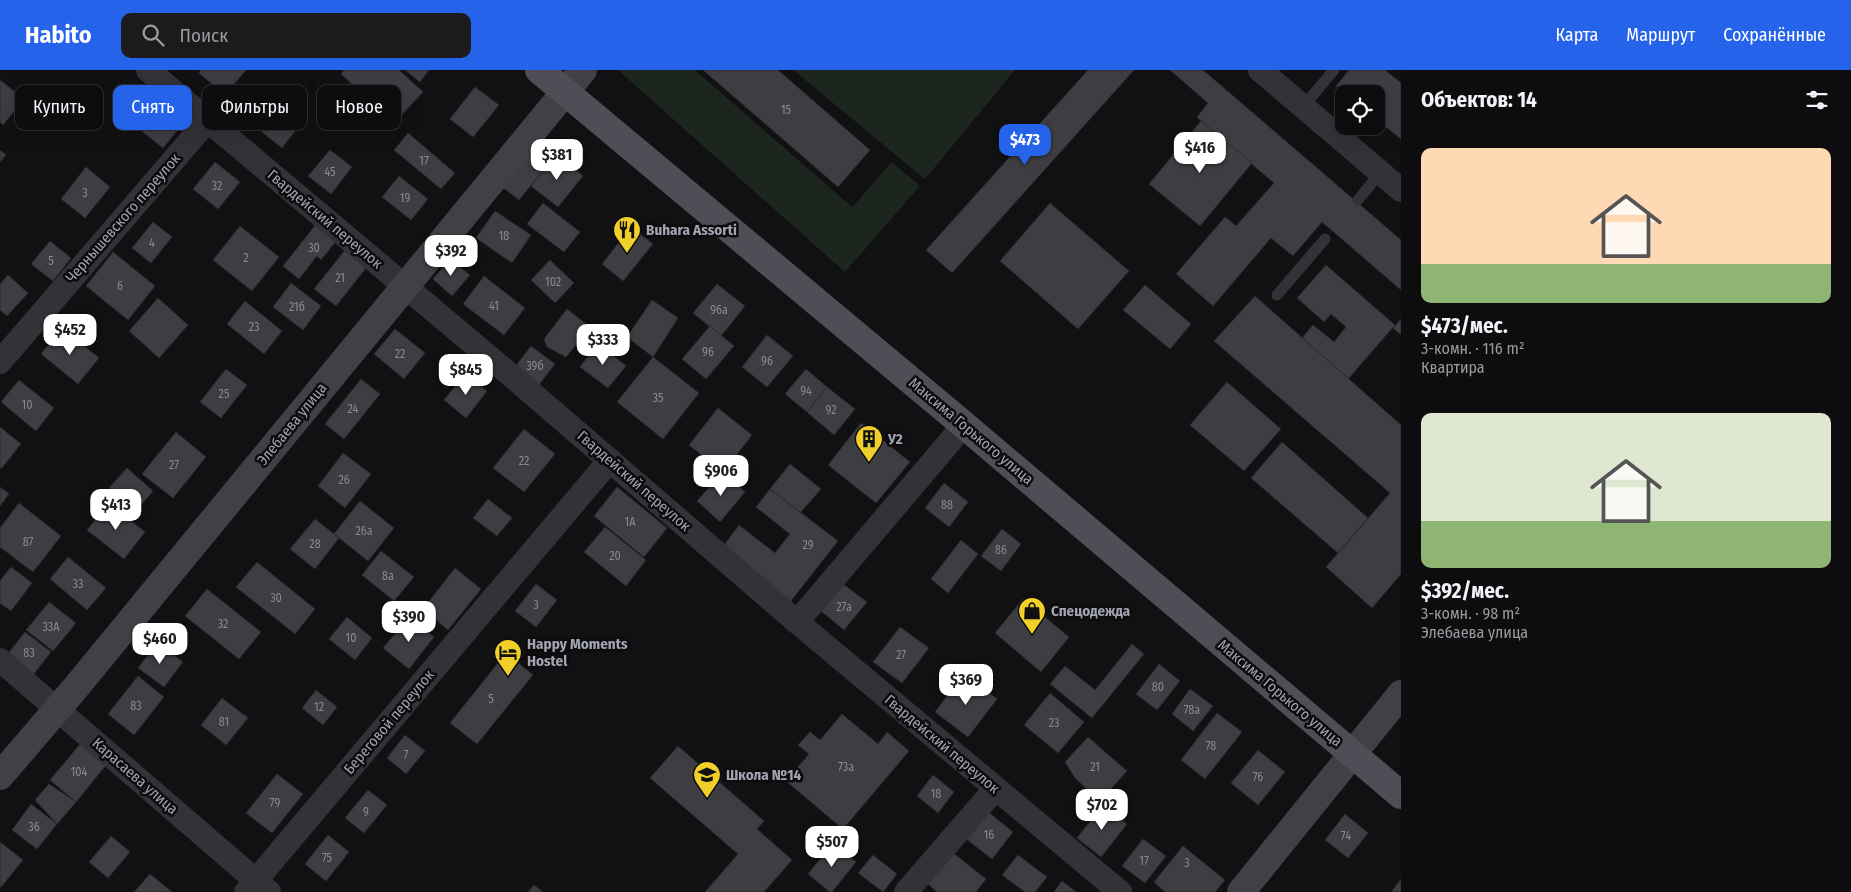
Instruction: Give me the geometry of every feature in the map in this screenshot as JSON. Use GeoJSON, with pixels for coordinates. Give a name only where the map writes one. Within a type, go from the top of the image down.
{"type":"FeatureCollection","features":[{"type":"Feature","properties":{"kind":"main road","name":"Максима Горького улица"},"geometry":{"type":"LineString","coordinates":[[539,70],[964,425],[1401,795]]}},
{"type":"Feature","properties":{"kind":"street","name":"Гвардейский переулок"},"geometry":{"type":"LineString","coordinates":[[148,70],[202,115]]}},
{"type":"Feature","properties":{"kind":"street","name":"Элебаева улица"},"geometry":{"type":"LineString","coordinates":[[0,776],[58,709],[583,70]]}},
{"type":"Feature","properties":{"kind":"street"},"geometry":{"type":"LineString","coordinates":[[1260,70],[1401,190]]}},
{"type":"Feature","properties":{"kind":"street","name":"Чернышевского переулок"},"geometry":{"type":"LineString","coordinates":[[0,362],[202,127]]}},
{"type":"Feature","properties":{"kind":"street","name":"Гвардейский переулок"},"geometry":{"type":"LineString","coordinates":[[220,130],[610,460],[797,622],[1120,892]]}},
{"type":"Feature","properties":{"kind":"street"},"geometry":{"type":"LineString","coordinates":[[797,622],[964,425]]}},
{"type":"Feature","properties":{"kind":"street","name":"Береговой переулок"},"geometry":{"type":"LineString","coordinates":[[257,888],[610,460]]}},
{"type":"Feature","properties":{"kind":"street","name":"Карасаева улица"},"geometry":{"type":"LineString","coordinates":[[0,660],[58,709],[257,888]]}},
{"type":"Feature","properties":{"kind":"street"},"geometry":{"type":"LineString","coordinates":[[1241,892],[1401,694]]}},
{"type":"Feature","properties":{"kind":"street"},"geometry":{"type":"LineString","coordinates":[[906,892],[995,789]]}},
{"type":"Feature","properties":{"kind":"lane"},"geometry":{"type":"LineString","coordinates":[[1303,106],[1334,70]]}},
{"type":"Feature","properties":{"kind":"lane"},"geometry":{"type":"LineString","coordinates":[[1358,200],[1381,172]]}},
{"type":"Feature","properties":{"kind":"lane"},"geometry":{"type":"LineString","coordinates":[[1276,295],[1325,239]]}},
{"type":"Feature","properties":{"kind":"shaded area"},"geometry":{"type":"Polygon","coordinates":[[[618,70],[695,70],[852,207],[892,162],[920,186],[845,272],[618,70]]]}},
{"type":"Feature","properties":{"kind":"shaded area"},"geometry":{"type":"Polygon","coordinates":[[[793,70],[1015,70],[925,179],[793,70]]]}},
{"type":"Feature","properties":{"kind":"building"},"geometry":{"type":"Polygon","coordinates":[[[201,70],[246,70],[233,85],[213,85],[199,73],[201,70]]]}},
{"type":"Feature","properties":{"kind":"building"},"geometry":{"type":"Polygon","coordinates":[[[344,70],[399,70],[423,92],[401,116],[401,85],[353,85],[341,74],[344,70]]]}},
{"type":"Feature","properties":{"kind":"building"},"geometry":{"type":"Polygon","coordinates":[[[405,70],[429,70],[420,82],[405,70]]]}},
{"type":"Feature","properties":{"kind":"building"},"geometry":{"type":"Polygon","coordinates":[[[703,70],[778,70],[870,150],[838,187],[703,70]]]}},
{"type":"Feature","properties":{"kind":"building"},"geometry":{"type":"Polygon","coordinates":[[[1088,70],[1134,70],[952,273],[926,250],[1088,70]]]}},
{"type":"Feature","properties":{"kind":"building"},"geometry":{"type":"Polygon","coordinates":[[[1170,70],[1203,70],[1401,240],[1401,290],[1322,222],[1293,256],[1271,238],[1213,306],[1176,274],[1225,217],[1236,226],[1274,183],[1197,117],[1208,103],[1170,70]]]}},
{"type":"Feature","properties":{"kind":"building"},"geometry":{"type":"Polygon","coordinates":[[[1349,70],[1385,70],[1401,83],[1401,139],[1385,126],[1385,85],[1337,85],[1349,70]]]}},
{"type":"Feature","properties":{"kind":"building"},"geometry":{"type":"Polygon","coordinates":[[[0,80],[15,92],[15,110],[3,125],[0,122],[0,80]]]}},
{"type":"Feature","properties":{"kind":"building"},"geometry":{"type":"Polygon","coordinates":[[[475,87],[499,105],[473,137],[450,119],[475,87]]]}},
{"type":"Feature","properties":{"kind":"building"},"geometry":{"type":"Polygon","coordinates":[[[1201,121],[1252,163],[1200,226],[1149,184],[1201,121]]]}},
{"type":"Feature","properties":{"kind":"building"},"geometry":{"type":"Polygon","coordinates":[[[140,130],[178,130],[163,148],[140,130]]]}},
{"type":"Feature","properties":{"kind":"building"},"geometry":{"type":"Polygon","coordinates":[[[264,130],[296,130],[282,148],[262,132],[264,130]]]}},
{"type":"Feature","properties":{"kind":"building"},"geometry":{"type":"Polygon","coordinates":[[[408,133],[455,173],[441,189],[394,150],[408,133]]]}},
{"type":"Feature","properties":{"kind":"building"},"geometry":{"type":"Polygon","coordinates":[[[0,150],[6,155],[0,162],[0,150]]]}},
{"type":"Feature","properties":{"kind":"building"},"geometry":{"type":"Polygon","coordinates":[[[330,150],[352,167],[331,194],[308,176],[330,150]]]}},
{"type":"Feature","properties":{"kind":"building"},"geometry":{"type":"Polygon","coordinates":[[[525,150],[546,167],[519,200],[498,184],[525,150]]]}},
{"type":"Feature","properties":{"kind":"building"},"geometry":{"type":"Polygon","coordinates":[[[557,154],[583,176],[558,207],[531,186],[557,154]]]}},
{"type":"Feature","properties":{"kind":"building"},"geometry":{"type":"Polygon","coordinates":[[[215,162],[240,182],[218,209],[193,189],[215,162]]]}},
{"type":"Feature","properties":{"kind":"building"},"geometry":{"type":"Polygon","coordinates":[[[86,167],[110,187],[85,218],[61,199],[86,167]]]}},
{"type":"Feature","properties":{"kind":"building"},"geometry":{"type":"Polygon","coordinates":[[[399,176],[428,199],[411,220],[382,197],[399,176]]]}},
{"type":"Feature","properties":{"kind":"building"},"geometry":{"type":"Polygon","coordinates":[[[543,203],[580,232],[564,252],[527,224],[543,203]]]}},
{"type":"Feature","properties":{"kind":"building"},"geometry":{"type":"Polygon","coordinates":[[[1050,203],[1129,271],[1078,329],[1000,261],[1050,203]]]}},
{"type":"Feature","properties":{"kind":"building"},"geometry":{"type":"Polygon","coordinates":[[[495,211],[531,235],[512,263],[476,238],[495,211]]]}},
{"type":"Feature","properties":{"kind":"building"},"geometry":{"type":"Polygon","coordinates":[[[153,222],[172,237],[151,263],[132,248],[153,222]]]}},
{"type":"Feature","properties":{"kind":"building"},"geometry":{"type":"Polygon","coordinates":[[[317,223],[337,240],[321,260],[317,256],[299,279],[283,266],[317,223]]]}},
{"type":"Feature","properties":{"kind":"building"},"geometry":{"type":"Polygon","coordinates":[[[240,226],[279,257],[252,291],[213,260],[240,226]]]}},
{"type":"Feature","properties":{"kind":"building","name":"Buhara Assorti"},"geometry":{"type":"Polygon","coordinates":[[[631,227],[653,244],[623,281],[602,264],[631,227]]]}},
{"type":"Feature","properties":{"kind":"building"},"geometry":{"type":"Polygon","coordinates":[[[50,241],[71,258],[53,281],[31,264],[50,241]]]}},
{"type":"Feature","properties":{"kind":"building"},"geometry":{"type":"Polygon","coordinates":[[[345,250],[366,268],[336,306],[314,289],[345,250]]]}},
{"type":"Feature","properties":{"kind":"building"},"geometry":{"type":"Polygon","coordinates":[[[113,252],[155,286],[128,320],[86,286],[113,252]]]}},
{"type":"Feature","properties":{"kind":"building"},"geometry":{"type":"Polygon","coordinates":[[[450,259],[470,275],[452,296],[433,279],[450,259]]]}},
{"type":"Feature","properties":{"kind":"building"},"geometry":{"type":"Polygon","coordinates":[[[550,260],[574,283],[555,303],[531,280],[550,260]]]}},
{"type":"Feature","properties":{"kind":"building"},"geometry":{"type":"Polygon","coordinates":[[[1326,265],[1395,325],[1348,379],[1301,339],[1313,325],[1334,342],[1346,327],[1331,314],[1324,322],[1297,298],[1326,265]]]}},
{"type":"Feature","properties":{"kind":"building"},"geometry":{"type":"Polygon","coordinates":[[[8,275],[28,293],[7,316],[0,310],[0,284],[8,275]]]}},
{"type":"Feature","properties":{"kind":"building"},"geometry":{"type":"Polygon","coordinates":[[[484,276],[525,308],[504,335],[463,304],[484,276]]]}},
{"type":"Feature","properties":{"kind":"building"},"geometry":{"type":"Polygon","coordinates":[[[291,283],[321,306],[303,330],[273,307],[291,283]]]}},
{"type":"Feature","properties":{"kind":"building"},"geometry":{"type":"Polygon","coordinates":[[[717,284],[745,306],[721,336],[693,313],[717,284]]]}},
{"type":"Feature","properties":{"kind":"building"},"geometry":{"type":"Polygon","coordinates":[[[1145,285],[1191,324],[1170,349],[1123,310],[1145,285]]]}},
{"type":"Feature","properties":{"kind":"building"},"geometry":{"type":"Polygon","coordinates":[[[1255,296],[1401,425],[1401,574],[1372,608],[1326,567],[1390,493],[1214,341],[1255,296]]]}},
{"type":"Feature","properties":{"kind":"building"},"geometry":{"type":"Polygon","coordinates":[[[158,298],[188,325],[159,358],[129,331],[158,298]]]}},
{"type":"Feature","properties":{"kind":"building"},"geometry":{"type":"Polygon","coordinates":[[[652,300],[678,318],[653,357],[627,337],[652,300]]]}},
{"type":"Feature","properties":{"kind":"building"},"geometry":{"type":"Polygon","coordinates":[[[245,301],[282,331],[264,354],[227,324],[245,301]]]}},
{"type":"Feature","properties":{"kind":"building"},"geometry":{"type":"Polygon","coordinates":[[[567,309],[590,327],[566,357],[547,347],[544,339],[567,309]]]}},
{"type":"Feature","properties":{"kind":"building"},"geometry":{"type":"Polygon","coordinates":[[[1401,319],[1401,335],[1393,328],[1401,319]]]}},
{"type":"Feature","properties":{"kind":"building"},"geometry":{"type":"Polygon","coordinates":[[[710,326],[734,346],[706,379],[682,359],[710,326]]]}},
{"type":"Feature","properties":{"kind":"building"},"geometry":{"type":"Polygon","coordinates":[[[62,328],[99,358],[78,384],[41,354],[62,328]]]}},
{"type":"Feature","properties":{"kind":"building"},"geometry":{"type":"Polygon","coordinates":[[[395,329],[425,353],[404,379],[374,354],[395,329]]]}},
{"type":"Feature","properties":{"kind":"building"},"geometry":{"type":"Polygon","coordinates":[[[767,335],[793,356],[767,387],[742,367],[767,335]]]}},
{"type":"Feature","properties":{"kind":"building"},"geometry":{"type":"Polygon","coordinates":[[[598,343],[626,366],[608,388],[580,367],[598,343]]]}},
{"type":"Feature","properties":{"kind":"building"},"geometry":{"type":"Polygon","coordinates":[[[531,346],[555,364],[538,386],[515,367],[531,346]]]}},
{"type":"Feature","properties":{"kind":"building"},"geometry":{"type":"Polygon","coordinates":[[[653,357],[699,393],[663,439],[617,402],[653,357]]]}},
{"type":"Feature","properties":{"kind":"building"},"geometry":{"type":"Polygon","coordinates":[[[226,369],[247,385],[221,418],[200,402],[226,369]]]}},
{"type":"Feature","properties":{"kind":"building"},"geometry":{"type":"Polygon","coordinates":[[[806,369],[827,387],[807,412],[785,394],[806,369]]]}},
{"type":"Feature","properties":{"kind":"building"},"geometry":{"type":"Polygon","coordinates":[[[465,374],[487,391],[466,418],[444,400],[465,374]]]}},
{"type":"Feature","properties":{"kind":"building"},"geometry":{"type":"Polygon","coordinates":[[[361,379],[380,394],[344,439],[325,424],[361,379]]]}},
{"type":"Feature","properties":{"kind":"building"},"geometry":{"type":"Polygon","coordinates":[[[19,380],[54,408],[36,431],[1,402],[19,380]]]}},
{"type":"Feature","properties":{"kind":"building"},"geometry":{"type":"Polygon","coordinates":[[[1227,382],[1281,429],[1244,471],[1190,425],[1227,382]]]}},
{"type":"Feature","properties":{"kind":"building"},"geometry":{"type":"Polygon","coordinates":[[[827,387],[855,409],[834,435],[807,412],[827,387]]]}},
{"type":"Feature","properties":{"kind":"building"},"geometry":{"type":"Polygon","coordinates":[[[718,408],[752,435],[723,472],[689,445],[718,408]]]}},
{"type":"Feature","properties":{"kind":"building","name":"У2"},"geometry":{"type":"Polygon","coordinates":[[[861,423],[910,462],[876,503],[828,465],[861,423]]]}},
{"type":"Feature","properties":{"kind":"building"},"geometry":{"type":"Polygon","coordinates":[[[0,427],[21,444],[1,469],[0,468],[0,427]]]}},
{"type":"Feature","properties":{"kind":"building"},"geometry":{"type":"Polygon","coordinates":[[[524,429],[555,454],[524,492],[493,468],[524,429]]]}},
{"type":"Feature","properties":{"kind":"building"},"geometry":{"type":"Polygon","coordinates":[[[176,432],[206,457],[173,498],[142,474],[176,432]]]}},
{"type":"Feature","properties":{"kind":"building"},"geometry":{"type":"Polygon","coordinates":[[[1282,442],[1368,518],[1338,553],[1251,478],[1282,442]]]}},
{"type":"Feature","properties":{"kind":"building"},"geometry":{"type":"Polygon","coordinates":[[[343,453],[371,474],[345,508],[318,486],[343,453]]]}},
{"type":"Feature","properties":{"kind":"building"},"geometry":{"type":"Polygon","coordinates":[[[790,464],[821,489],[800,513],[770,489],[790,464]]]}},
{"type":"Feature","properties":{"kind":"building"},"geometry":{"type":"Polygon","coordinates":[[[127,468],[153,491],[136,511],[109,488],[127,468]]]}},
{"type":"Feature","properties":{"kind":"building"},"geometry":{"type":"Polygon","coordinates":[[[723,472],[745,492],[720,522],[697,501],[723,472]]]}},
{"type":"Feature","properties":{"kind":"building"},"geometry":{"type":"Polygon","coordinates":[[[944,483],[968,502],[949,527],[925,508],[944,483]]]}},
{"type":"Feature","properties":{"kind":"building"},"geometry":{"type":"Polygon","coordinates":[[[0,487],[9,494],[0,506],[0,487]]]}},
{"type":"Feature","properties":{"kind":"building"},"geometry":{"type":"Polygon","coordinates":[[[617,487],[667,528],[644,557],[594,516],[617,487]]]}},
{"type":"Feature","properties":{"kind":"building"},"geometry":{"type":"Polygon","coordinates":[[[770,489],[838,541],[790,602],[722,548],[739,525],[775,553],[790,534],[756,507],[770,489]]]}},
{"type":"Feature","properties":{"kind":"building"},"geometry":{"type":"Polygon","coordinates":[[[488,499],[512,518],[497,536],[473,518],[488,499]]]}},
{"type":"Feature","properties":{"kind":"building"},"geometry":{"type":"Polygon","coordinates":[[[360,501],[394,528],[368,561],[334,534],[360,501]]]}},
{"type":"Feature","properties":{"kind":"building"},"geometry":{"type":"Polygon","coordinates":[[[19,503],[61,536],[33,572],[0,547],[0,528],[19,503]]]}},
{"type":"Feature","properties":{"kind":"building"},"geometry":{"type":"Polygon","coordinates":[[[109,503],[145,532],[124,559],[87,530],[109,503]]]}},
{"type":"Feature","properties":{"kind":"building"},"geometry":{"type":"Polygon","coordinates":[[[315,519],[339,538],[315,569],[290,549],[315,519]]]}},
{"type":"Feature","properties":{"kind":"building"},"geometry":{"type":"Polygon","coordinates":[[[605,527],[646,560],[626,586],[584,552],[605,527]]]}},
{"type":"Feature","properties":{"kind":"building"},"geometry":{"type":"Polygon","coordinates":[[[1002,529],[1021,544],[1001,571],[981,556],[1002,529]]]}},
{"type":"Feature","properties":{"kind":"building"},"geometry":{"type":"Polygon","coordinates":[[[961,540],[978,554],[948,593],[931,579],[961,540]]]}},
{"type":"Feature","properties":{"kind":"building"},"geometry":{"type":"Polygon","coordinates":[[[381,551],[414,577],[394,601],[362,575],[381,551]]]}},
{"type":"Feature","properties":{"kind":"building"},"geometry":{"type":"Polygon","coordinates":[[[68,557],[106,588],[87,610],[50,579],[68,557]]]}},
{"type":"Feature","properties":{"kind":"building"},"geometry":{"type":"Polygon","coordinates":[[[257,562],[315,609],[295,634],[236,587],[257,562]]]}},
{"type":"Feature","properties":{"kind":"building"},"geometry":{"type":"Polygon","coordinates":[[[11,567],[32,583],[11,611],[0,603],[0,581],[11,567]]]}},
{"type":"Feature","properties":{"kind":"building"},"geometry":{"type":"Polygon","coordinates":[[[455,568],[481,589],[448,630],[423,609],[455,568]]]}},
{"type":"Feature","properties":{"kind":"building"},"geometry":{"type":"Polygon","coordinates":[[[536,584],[557,600],[536,627],[515,611],[536,584]]]}},
{"type":"Feature","properties":{"kind":"building"},"geometry":{"type":"Polygon","coordinates":[[[843,584],[867,602],[844,630],[821,611],[843,584]]]}},
{"type":"Feature","properties":{"kind":"building"},"geometry":{"type":"Polygon","coordinates":[[[207,589],[261,632],[239,659],[185,616],[207,589]]]}},
{"type":"Feature","properties":{"kind":"building","name":"Спецодежда"},"geometry":{"type":"Polygon","coordinates":[[[1023,599],[1069,637],[1041,672],[995,633],[1023,599]]]}},
{"type":"Feature","properties":{"kind":"building"},"geometry":{"type":"Polygon","coordinates":[[[49,602],[76,623],[53,651],[26,630],[49,602]]]}},
{"type":"Feature","properties":{"kind":"building"},"geometry":{"type":"Polygon","coordinates":[[[347,617],[372,638],[355,660],[329,639],[347,617]]]}},
{"type":"Feature","properties":{"kind":"building"},"geometry":{"type":"Polygon","coordinates":[[[409,617],[434,637],[409,669],[383,648],[409,617]]]}},
{"type":"Feature","properties":{"kind":"building"},"geometry":{"type":"Polygon","coordinates":[[[900,627],[929,648],[902,683],[873,662],[900,627]]]}},
{"type":"Feature","properties":{"kind":"building"},"geometry":{"type":"Polygon","coordinates":[[[25,632],[51,652],[33,675],[7,655],[25,632]]]}},
{"type":"Feature","properties":{"kind":"building"},"geometry":{"type":"Polygon","coordinates":[[[157,643],[183,662],[164,687],[138,668],[157,643]]]}},
{"type":"Feature","properties":{"kind":"building"},"geometry":{"type":"Polygon","coordinates":[[[1132,644],[1144,654],[1092,718],[1050,684],[1065,666],[1095,690],[1132,644]]]}},
{"type":"Feature","properties":{"kind":"building"},"geometry":{"type":"Polygon","coordinates":[[[506,653],[533,675],[477,744],[450,723],[506,653]]]}},
{"type":"Feature","properties":{"kind":"building"},"geometry":{"type":"Polygon","coordinates":[[[1159,664],[1180,681],[1157,710],[1136,694],[1159,664]]]}},
{"type":"Feature","properties":{"kind":"building"},"geometry":{"type":"Polygon","coordinates":[[[964,674],[997,699],[968,737],[935,712],[964,674]]]}},
{"type":"Feature","properties":{"kind":"building"},"geometry":{"type":"Polygon","coordinates":[[[138,676],[164,697],[134,735],[108,714],[138,676]]]}},
{"type":"Feature","properties":{"kind":"building"},"geometry":{"type":"Polygon","coordinates":[[[1190,689],[1213,706],[1193,731],[1172,714],[1190,689]]]}},
{"type":"Feature","properties":{"kind":"building"},"geometry":{"type":"Polygon","coordinates":[[[316,690],[337,707],[323,725],[302,708],[316,690]]]}},
{"type":"Feature","properties":{"kind":"building"},"geometry":{"type":"Polygon","coordinates":[[[1050,693],[1084,722],[1058,753],[1024,725],[1050,693]]]}},
{"type":"Feature","properties":{"kind":"building"},"geometry":{"type":"Polygon","coordinates":[[[222,698],[248,718],[226,745],[201,725],[222,698]]]}},
{"type":"Feature","properties":{"kind":"building"},"geometry":{"type":"Polygon","coordinates":[[[1217,713],[1242,732],[1205,779],[1181,760],[1217,713]]]}},
{"type":"Feature","properties":{"kind":"building"},"geometry":{"type":"Polygon","coordinates":[[[842,714],[878,744],[887,732],[909,751],[843,829],[786,781],[809,754],[798,745],[810,732],[820,740],[842,714]]]}},
{"type":"Feature","properties":{"kind":"building"},"geometry":{"type":"Polygon","coordinates":[[[405,735],[425,751],[406,774],[387,758],[405,735]]]}},
{"type":"Feature","properties":{"kind":"building"},"geometry":{"type":"Polygon","coordinates":[[[1088,737],[1127,771],[1100,801],[1075,778],[1065,762],[1088,737]]]}},
{"type":"Feature","properties":{"kind":"building"},"geometry":{"type":"Polygon","coordinates":[[[81,743],[107,764],[76,802],[50,780],[81,743]]]}},
{"type":"Feature","properties":{"kind":"building","name":"Школа №14"},"geometry":{"type":"Polygon","coordinates":[[[678,746],[764,821],[757,829],[792,860],[764,892],[705,892],[738,854],[650,778],[678,746]]]}},
{"type":"Feature","properties":{"kind":"building"},"geometry":{"type":"Polygon","coordinates":[[[1258,750],[1285,772],[1258,805],[1231,783],[1258,750]]]}},
{"type":"Feature","properties":{"kind":"building"},"geometry":{"type":"Polygon","coordinates":[[[277,774],[303,794],[272,833],[246,813],[277,774]]]}},
{"type":"Feature","properties":{"kind":"building"},"geometry":{"type":"Polygon","coordinates":[[[933,775],[954,792],[938,813],[917,796],[933,775]]]}},
{"type":"Feature","properties":{"kind":"building"},"geometry":{"type":"Polygon","coordinates":[[[49,784],[76,802],[57,824],[35,800],[49,784]]]}},
{"type":"Feature","properties":{"kind":"building"},"geometry":{"type":"Polygon","coordinates":[[[368,790],[387,805],[364,833],[345,818],[368,790]]]}},
{"type":"Feature","properties":{"kind":"building"},"geometry":{"type":"Polygon","coordinates":[[[31,804],[57,824],[37,849],[12,830],[31,804]]]}},
{"type":"Feature","properties":{"kind":"building"},"geometry":{"type":"Polygon","coordinates":[[[1103,805],[1127,824],[1101,857],[1077,838],[1103,805]]]}},
{"type":"Feature","properties":{"kind":"building"},"geometry":{"type":"Polygon","coordinates":[[[987,811],[1013,832],[992,859],[965,838],[987,811]]]}},
{"type":"Feature","properties":{"kind":"building"},"geometry":{"type":"Polygon","coordinates":[[[1345,814],[1368,833],[1348,858],[1325,840],[1345,814]]]}},
{"type":"Feature","properties":{"kind":"building"},"geometry":{"type":"Polygon","coordinates":[[[328,835],[349,852],[326,881],[305,864],[328,835]]]}},
{"type":"Feature","properties":{"kind":"building"},"geometry":{"type":"Polygon","coordinates":[[[111,836],[130,852],[108,878],[89,862],[111,836]]]}},
{"type":"Feature","properties":{"kind":"building"},"geometry":{"type":"Polygon","coordinates":[[[1143,839],[1166,856],[1145,883],[1122,866],[1143,839]]]}},
{"type":"Feature","properties":{"kind":"building"},"geometry":{"type":"Polygon","coordinates":[[[0,842],[23,860],[1,887],[0,887],[0,842]]]}},
{"type":"Feature","properties":{"kind":"building"},"geometry":{"type":"Polygon","coordinates":[[[833,843],[856,862],[832,892],[830,892],[808,874],[833,843]]]}},
{"type":"Feature","properties":{"kind":"building"},"geometry":{"type":"Polygon","coordinates":[[[1183,846],[1225,880],[1215,892],[1165,892],[1154,882],[1183,846]]]}},
{"type":"Feature","properties":{"kind":"building"},"geometry":{"type":"Polygon","coordinates":[[[952,852],[986,879],[976,892],[937,892],[927,883],[952,852]]]}},
{"type":"Feature","properties":{"kind":"building"},"geometry":{"type":"Polygon","coordinates":[[[873,855],[897,874],[883,892],[858,873],[873,855]]]}},
{"type":"Feature","properties":{"kind":"building"},"geometry":{"type":"Polygon","coordinates":[[[1018,855],[1047,877],[1035,892],[1025,892],[1002,875],[1018,855]]]}},
{"type":"Feature","properties":{"kind":"building"},"geometry":{"type":"Polygon","coordinates":[[[150,874],[172,892],[134,892],[150,874]]]}},
{"type":"Feature","properties":{"kind":"building"},"geometry":{"type":"Polygon","coordinates":[[[1401,879],[1401,892],[1391,892],[1401,879]]]}},
{"type":"Feature","properties":{"kind":"building"},"geometry":{"type":"Polygon","coordinates":[[[1062,881],[1076,892],[1054,892],[1062,881]]]}},
{"type":"Feature","properties":{"kind":"building"},"geometry":{"type":"Polygon","coordinates":[[[534,885],[543,892],[528,892],[534,885]]]}},
{"type":"Feature","properties":{"kind":"place","name":"Buhara Assorti"},"geometry":{"type":"Point","coordinates":[627,254]}},
{"type":"Feature","properties":{"kind":"place","name":"У2"},"geometry":{"type":"Point","coordinates":[869,463]}},
{"type":"Feature","properties":{"kind":"place","name":"Спецодежда"},"geometry":{"type":"Point","coordinates":[1032,635]}},
{"type":"Feature","properties":{"kind":"place","name":"Happy Moments Hostel"},"geometry":{"type":"Point","coordinates":[508,677]}},
{"type":"Feature","properties":{"kind":"place","name":"Школа №14"},"geometry":{"type":"Point","coordinates":[707,799]}}]}
